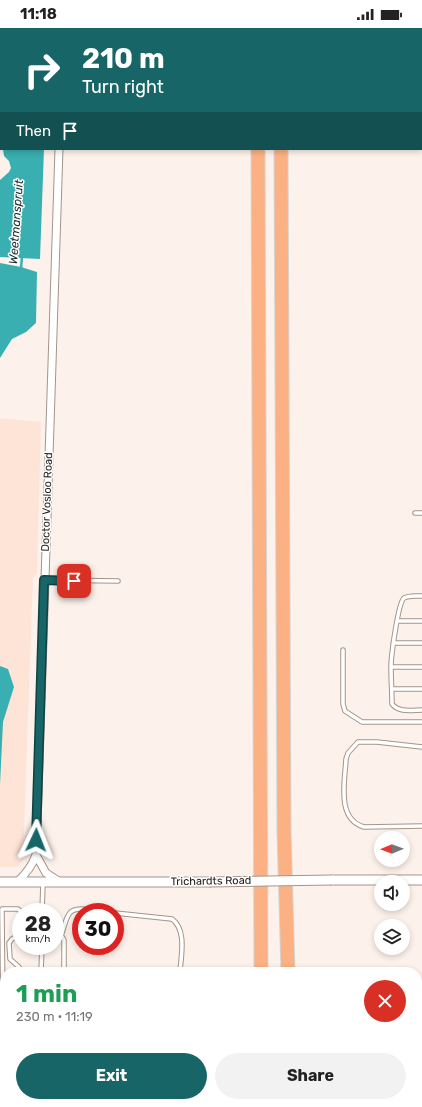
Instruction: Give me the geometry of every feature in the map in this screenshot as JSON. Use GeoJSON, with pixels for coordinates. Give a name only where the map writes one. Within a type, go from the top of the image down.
{"type":"FeatureCollection","features":[{"type":"Feature","properties":{"kind":"highway"},"geometry":{"type":"LineString","coordinates":[[258,150],[260,967]]}},
{"type":"Feature","properties":{"kind":"highway"},"geometry":{"type":"LineString","coordinates":[[281,150],[284,831],[288,967]]}},
{"type":"Feature","properties":{"kind":"street","name":"Doctor Vosloo Road"},"geometry":{"type":"LineString","coordinates":[[18,881],[28,872],[36,855],[59,150]]}},
{"type":"Feature","properties":{"kind":"street"},"geometry":{"type":"LineString","coordinates":[[36,855],[46,873],[60,882]]}},
{"type":"Feature","properties":{"kind":"street","name":"Trichardts Road"},"geometry":{"type":"LineString","coordinates":[[0,882],[422,880]]}},
{"type":"Feature","properties":{"kind":"lane"},"geometry":{"type":"LineString","coordinates":[[415,513],[422,513]]}},
{"type":"Feature","properties":{"kind":"lane"},"geometry":{"type":"LineString","coordinates":[[44,580],[118,581]]}},
{"type":"Feature","properties":{"kind":"lane"},"geometry":{"type":"LineString","coordinates":[[422,596],[405,597],[402,600],[393,643],[391,667],[392,704],[395,708],[400,710],[422,710]]}},
{"type":"Feature","properties":{"kind":"lane"},"geometry":{"type":"LineString","coordinates":[[397,621],[422,621]]}},
{"type":"Feature","properties":{"kind":"lane"},"geometry":{"type":"LineString","coordinates":[[393,643],[422,643]]}},
{"type":"Feature","properties":{"kind":"lane"},"geometry":{"type":"LineString","coordinates":[[343,650],[343,704],[345,711],[362,722],[422,722]]}},
{"type":"Feature","properties":{"kind":"lane"},"geometry":{"type":"LineString","coordinates":[[391,667],[422,667]]}},
{"type":"Feature","properties":{"kind":"lane"},"geometry":{"type":"LineString","coordinates":[[392,689],[422,689]]}},
{"type":"Feature","properties":{"kind":"lane"},"geometry":{"type":"LineString","coordinates":[[422,747],[377,742],[358,742],[348,753],[346,760],[344,803],[351,820],[364,827],[422,826]]}},
{"type":"Feature","properties":{"kind":"lane"},"geometry":{"type":"LineString","coordinates":[[42,903],[43,882]]}},
{"type":"Feature","properties":{"kind":"lane"},"geometry":{"type":"LineString","coordinates":[[3,967],[2,909],[12,909]]}},
{"type":"Feature","properties":{"kind":"lane"},"geometry":{"type":"LineString","coordinates":[[64,928],[69,914],[72,911]]}},
{"type":"Feature","properties":{"kind":"lane"},"geometry":{"type":"LineString","coordinates":[[124,914],[172,919],[177,923],[181,937],[180,967]]}},
{"type":"Feature","properties":{"kind":"lane"},"geometry":{"type":"LineString","coordinates":[[12,939],[9,943],[10,960],[19,967]]}},
{"type":"Feature","properties":{"kind":"lane"},"geometry":{"type":"LineString","coordinates":[[2,944],[9,943]]}},
{"type":"Feature","properties":{"kind":"lane"},"geometry":{"type":"LineString","coordinates":[[41,967],[42,955]]}},
{"type":"Feature","properties":{"kind":"lane"},"geometry":{"type":"LineString","coordinates":[[64,955],[64,967]]}},
{"type":"Feature","properties":{"kind":"shaded area"},"geometry":{"type":"Polygon","coordinates":[[[0,418],[41,422],[37,574],[33,577],[23,860],[17,867],[0,867],[0,418]]]}},
{"type":"Feature","properties":{"kind":"water"},"geometry":{"type":"Polygon","coordinates":[[[3,150],[44,150],[40,259],[0,257],[0,180],[9,172],[11,168],[9,161],[4,156],[3,150]]]}},
{"type":"Feature","properties":{"kind":"water"},"geometry":{"type":"Polygon","coordinates":[[[0,263],[37,272],[36,323],[26,332],[12,339],[0,358],[0,263]]]}},
{"type":"Feature","properties":{"kind":"water"},"geometry":{"type":"Polygon","coordinates":[[[0,666],[8,669],[14,687],[3,722],[0,785],[0,666]]]}},
{"type":"Feature","properties":{"kind":"waterway","name":"Weetmanspruit"},"geometry":{"type":"LineString","coordinates":[[21,269],[22,256]]}},
{"type":"Feature","properties":{"kind":"route"},"geometry":{"type":"LineString","coordinates":[[36,840],[44,580],[74,581]]}}]}
